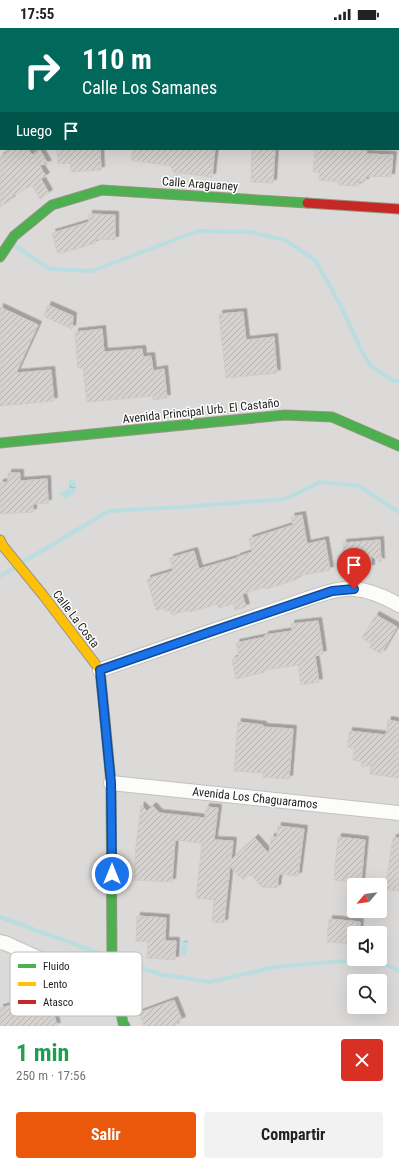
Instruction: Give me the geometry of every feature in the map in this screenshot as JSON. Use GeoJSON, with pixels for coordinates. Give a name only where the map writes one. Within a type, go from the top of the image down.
{"type":"FeatureCollection","features":[{"type":"Feature","properties":{"kind":"street","name":"Calle Araguaney"},"geometry":{"type":"LineString","coordinates":[[2,253],[14,236],[52,205],[102,190],[399,209]]}},
{"type":"Feature","properties":{"kind":"street","name":"Avenida Principal Urb. El Castaño"},"geometry":{"type":"LineString","coordinates":[[0,443],[285,415],[332,417],[399,446]]}},
{"type":"Feature","properties":{"kind":"street","name":"Calle La Costa"},"geometry":{"type":"LineString","coordinates":[[0,540],[3,546],[100,670]]}},
{"type":"Feature","properties":{"kind":"street"},"geometry":{"type":"LineString","coordinates":[[112,952],[111,783],[100,670],[332,591],[354,589],[369,592],[380,595],[399,605]]}},
{"type":"Feature","properties":{"kind":"street","name":"Avenida Los Chaguaramos"},"geometry":{"type":"LineString","coordinates":[[111,783],[399,813]]}},
{"type":"Feature","properties":{"kind":"street"},"geometry":{"type":"LineString","coordinates":[[0,942],[25,952]]}},
{"type":"Feature","properties":{"kind":"street"},"geometry":{"type":"LineString","coordinates":[[122,1016],[125,1026]]}},
{"type":"Feature","properties":{"kind":"shaded area"},"geometry":{"type":"Polygon","coordinates":[[[0,150],[399,150],[399,1026],[0,1026],[0,150]]]}},
{"type":"Feature","properties":{"kind":"water"},"geometry":{"type":"Polygon","coordinates":[[[69,479],[75,479],[76,492],[64,499],[60,493],[69,488],[69,479]]]}},
{"type":"Feature","properties":{"kind":"water"},"geometry":{"type":"Polygon","coordinates":[[[182,940],[188,940],[186,955],[181,955],[182,940]]]}},
{"type":"Feature","properties":{"kind":"building"},"geometry":{"type":"Polygon","coordinates":[[[11,150],[29,150],[32,155],[40,150],[48,164],[39,165],[46,176],[41,179],[49,193],[40,199],[32,185],[11,197],[12,199],[0,207],[0,157],[11,150]]]}},
{"type":"Feature","properties":{"kind":"building"},"geometry":{"type":"Polygon","coordinates":[[[57,150],[100,150],[101,170],[71,172],[70,163],[58,164],[57,150]]]}},
{"type":"Feature","properties":{"kind":"building"},"geometry":{"type":"Polygon","coordinates":[[[133,150],[215,150],[212,177],[179,173],[175,176],[171,166],[131,160],[133,150]]]}},
{"type":"Feature","properties":{"kind":"building"},"geometry":{"type":"Polygon","coordinates":[[[252,150],[275,150],[273,183],[251,182],[252,150]]]}},
{"type":"Feature","properties":{"kind":"building"},"geometry":{"type":"Polygon","coordinates":[[[315,150],[367,151],[366,154],[393,155],[391,177],[366,176],[365,182],[358,181],[359,186],[339,185],[339,182],[319,180],[320,173],[313,172],[315,150]]]}},
{"type":"Feature","properties":{"kind":"building"},"geometry":{"type":"Polygon","coordinates":[[[89,214],[115,215],[115,240],[95,239],[96,243],[58,254],[52,233],[89,222],[89,214]]]}},
{"type":"Feature","properties":{"kind":"building"},"geometry":{"type":"Polygon","coordinates":[[[48,305],[73,316],[72,329],[44,316],[48,305]]]}},
{"type":"Feature","properties":{"kind":"building"},"geometry":{"type":"Polygon","coordinates":[[[0,307],[38,325],[16,373],[51,370],[54,401],[0,406],[0,307]]]}},
{"type":"Feature","properties":{"kind":"building"},"geometry":{"type":"Polygon","coordinates":[[[243,312],[246,340],[274,337],[277,373],[226,378],[219,314],[243,312]]]}},
{"type":"Feature","properties":{"kind":"building"},"geometry":{"type":"Polygon","coordinates":[[[102,329],[104,352],[142,349],[143,357],[151,356],[153,371],[164,369],[167,398],[153,400],[153,396],[87,402],[83,368],[78,368],[75,332],[102,329]]]}},
{"type":"Feature","properties":{"kind":"building"},"geometry":{"type":"Polygon","coordinates":[[[8,473],[20,473],[20,481],[47,479],[48,503],[33,504],[33,512],[0,514],[0,483],[8,482],[8,473]]]}},
{"type":"Feature","properties":{"kind":"building"},"geometry":{"type":"Polygon","coordinates":[[[302,515],[307,544],[325,540],[330,570],[297,576],[298,579],[266,589],[265,587],[242,594],[246,607],[235,610],[233,604],[219,608],[218,604],[172,615],[170,610],[165,612],[164,608],[156,610],[147,579],[173,571],[170,558],[194,551],[199,569],[237,558],[252,552],[249,539],[293,525],[291,517],[302,515]]]}},
{"type":"Feature","properties":{"kind":"building"},"geometry":{"type":"Polygon","coordinates":[[[380,540],[381,562],[371,556],[371,568],[358,568],[357,565],[345,567],[343,543],[380,540]]]}},
{"type":"Feature","properties":{"kind":"building"},"geometry":{"type":"Polygon","coordinates":[[[376,615],[397,627],[381,654],[369,647],[372,644],[362,638],[376,615]]]}},
{"type":"Feature","properties":{"kind":"building"},"geometry":{"type":"Polygon","coordinates":[[[318,621],[323,654],[315,656],[319,682],[301,685],[298,665],[264,670],[265,672],[236,679],[232,660],[239,656],[236,643],[265,637],[265,635],[292,631],[291,624],[318,621]]]}},
{"type":"Feature","properties":{"kind":"building"},"geometry":{"type":"Polygon","coordinates":[[[388,720],[399,722],[399,778],[370,774],[371,765],[362,767],[361,761],[353,760],[354,748],[348,747],[349,731],[386,735],[388,720]]]}},
{"type":"Feature","properties":{"kind":"building"},"geometry":{"type":"Polygon","coordinates":[[[238,722],[263,725],[263,727],[293,729],[289,779],[263,777],[264,773],[234,771],[238,722]]]}},
{"type":"Feature","properties":{"kind":"building"},"geometry":{"type":"Polygon","coordinates":[[[141,805],[147,811],[153,806],[159,813],[205,818],[206,807],[218,808],[214,840],[233,841],[231,860],[255,838],[269,854],[271,837],[277,837],[278,826],[304,829],[298,876],[279,874],[277,888],[262,887],[250,874],[243,880],[230,866],[224,923],[212,922],[214,900],[196,898],[202,843],[175,840],[172,882],[134,880],[141,805]]]}},
{"type":"Feature","properties":{"kind":"building"},"geometry":{"type":"Polygon","coordinates":[[[338,837],[365,840],[361,878],[347,878],[347,881],[334,880],[338,837]]]}},
{"type":"Feature","properties":{"kind":"building"},"geometry":{"type":"Polygon","coordinates":[[[393,838],[399,838],[399,891],[387,889],[387,878],[393,838]]]}},
{"type":"Feature","properties":{"kind":"building"},"geometry":{"type":"Polygon","coordinates":[[[137,916],[166,918],[165,941],[176,941],[175,960],[147,958],[148,942],[136,941],[137,916]]]}},
{"type":"Feature","properties":{"kind":"building"},"geometry":{"type":"Polygon","coordinates":[[[329,919],[360,922],[360,926],[347,926],[347,943],[327,942],[329,919]]]}},
{"type":"Feature","properties":{"kind":"building"},"geometry":{"type":"Polygon","coordinates":[[[174,1000],[182,1020],[175,1023],[176,1026],[144,1026],[140,1016],[142,1016],[142,1012],[174,1000]]]}},
{"type":"Feature","properties":{"kind":"building"},"geometry":{"type":"Polygon","coordinates":[[[10,1005],[10,1016],[54,1016],[57,1026],[1,1026],[0,1008],[10,1005]]]}},
{"type":"Feature","properties":{"kind":"waterway"},"geometry":{"type":"LineString","coordinates":[[14,245],[50,269],[92,271],[198,231],[250,232],[285,240],[315,260],[340,304],[361,350],[371,366],[394,381],[399,381]]}},
{"type":"Feature","properties":{"kind":"waterway"},"geometry":{"type":"LineString","coordinates":[[23,562],[109,511],[285,499],[320,482],[359,486],[399,512]]}},
{"type":"Feature","properties":{"kind":"waterway"},"geometry":{"type":"LineString","coordinates":[[0,576],[13,568]]}},
{"type":"Feature","properties":{"kind":"waterway"},"geometry":{"type":"LineString","coordinates":[[0,917],[96,952]]}},
{"type":"Feature","properties":{"kind":"waterway"},"geometry":{"type":"LineString","coordinates":[[142,968],[159,974],[210,982],[275,967],[347,961]]}},
{"type":"Feature","properties":{"kind":"waterway"},"geometry":{"type":"LineString","coordinates":[[387,965],[399,971]]}},
{"type":"Feature","properties":{"kind":"traffic: fast"},"geometry":{"type":"LineString","coordinates":[[0,257],[14,236],[52,205],[102,190],[307,203]]}},
{"type":"Feature","properties":{"kind":"traffic: fast"},"geometry":{"type":"LineString","coordinates":[[0,443],[285,415],[332,417],[399,446]]}},
{"type":"Feature","properties":{"kind":"traffic: fast"},"geometry":{"type":"LineString","coordinates":[[105,720],[111,783],[112,952]]}},
{"type":"Feature","properties":{"kind":"traffic: fast"},"geometry":{"type":"LineString","coordinates":[[122,1016],[125,1026]]}},
{"type":"Feature","properties":{"kind":"traffic: slow"},"geometry":{"type":"LineString","coordinates":[[0,540],[3,546],[43,595],[100,670],[105,720]]}},
{"type":"Feature","properties":{"kind":"traffic: jam"},"geometry":{"type":"LineString","coordinates":[[307,203],[399,209]]}},
{"type":"Feature","properties":{"kind":"route"},"geometry":{"type":"LineString","coordinates":[[112,874],[111,783],[100,670],[332,591],[354,589]]}}]}
